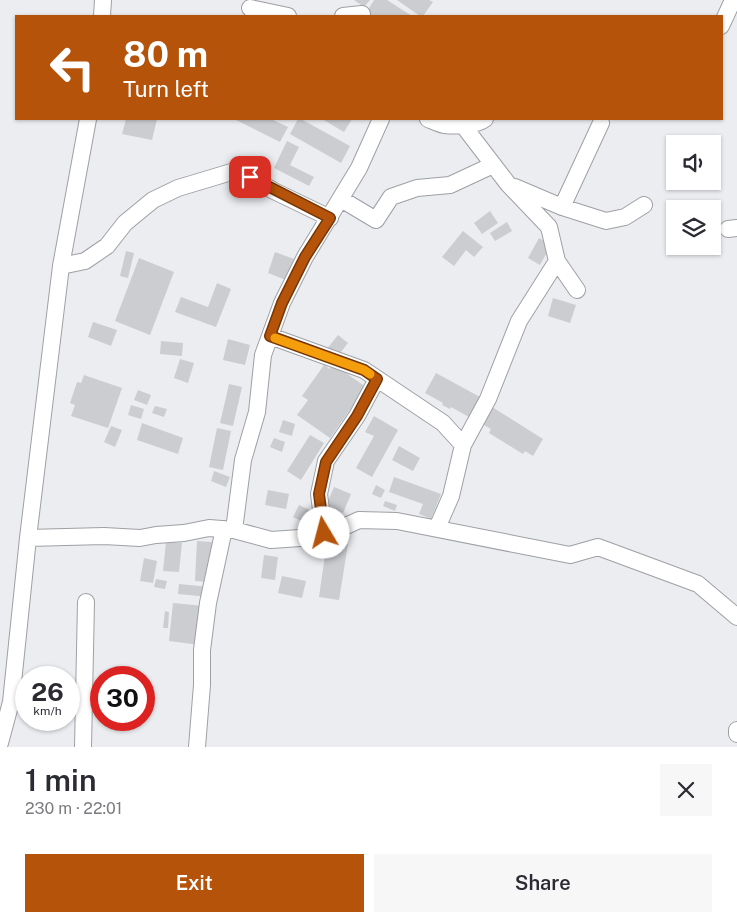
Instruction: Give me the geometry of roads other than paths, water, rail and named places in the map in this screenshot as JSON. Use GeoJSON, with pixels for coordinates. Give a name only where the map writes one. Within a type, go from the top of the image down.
{"type":"FeatureCollection","features":[{"type":"Feature","properties":{"kind":"street"},"geometry":{"type":"LineString","coordinates":[[102,15],[103,0]]}},
{"type":"Feature","properties":{"kind":"street"},"geometry":{"type":"LineString","coordinates":[[723,22],[733,0]]}},
{"type":"Feature","properties":{"kind":"street"},"geometry":{"type":"LineString","coordinates":[[250,8],[283,15]]}},
{"type":"Feature","properties":{"kind":"street"},"geometry":{"type":"LineString","coordinates":[[352,15],[362,14]]}},
{"type":"Feature","properties":{"kind":"street"},"geometry":{"type":"LineString","coordinates":[[0,743],[10,702],[28,538],[62,266],[88,120]]}},
{"type":"Feature","properties":{"kind":"street"},"geometry":{"type":"LineString","coordinates":[[197,747],[208,603],[229,530],[243,460],[257,412],[263,355],[282,303],[305,257],[359,168],[381,120]]}},
{"type":"Feature","properties":{"kind":"street"},"geometry":{"type":"LineString","coordinates":[[431,120],[443,124],[462,124],[484,120]]}},
{"type":"Feature","properties":{"kind":"street"},"geometry":{"type":"LineString","coordinates":[[562,207],[601,123]]}},
{"type":"Feature","properties":{"kind":"street"},"geometry":{"type":"LineString","coordinates":[[462,124],[508,184],[549,227],[558,261],[577,290]]}},
{"type":"Feature","properties":{"kind":"street"},"geometry":{"type":"LineString","coordinates":[[341,199],[376,220],[391,197],[417,188],[450,185],[493,165]]}},
{"type":"Feature","properties":{"kind":"street"},"geometry":{"type":"LineString","coordinates":[[62,266],[85,261],[107,246],[125,223],[153,200],[178,188],[238,170],[274,191],[330,218]]}},
{"type":"Feature","properties":{"kind":"street"},"geometry":{"type":"LineString","coordinates":[[508,184],[562,207],[606,221],[626,217],[644,205]]}},
{"type":"Feature","properties":{"kind":"street"},"geometry":{"type":"LineString","coordinates":[[437,528],[451,496],[463,445],[488,399],[519,321],[558,261]]}},
{"type":"Feature","properties":{"kind":"street"},"geometry":{"type":"LineString","coordinates":[[270,336],[364,370],[443,423],[463,445]]}},
{"type":"Feature","properties":{"kind":"street"},"geometry":{"type":"LineString","coordinates":[[324,533],[319,494],[326,462],[357,416],[377,379]]}},
{"type":"Feature","properties":{"kind":"street"},"geometry":{"type":"LineString","coordinates":[[28,538],[104,536],[140,538],[156,534],[184,533],[209,528],[229,530],[271,540],[300,538],[335,531],[359,520],[396,521],[570,555],[598,546],[698,584],[737,617]]}},
{"type":"Feature","properties":{"kind":"street"},"geometry":{"type":"LineString","coordinates":[[82,747],[86,602]]}}]}
